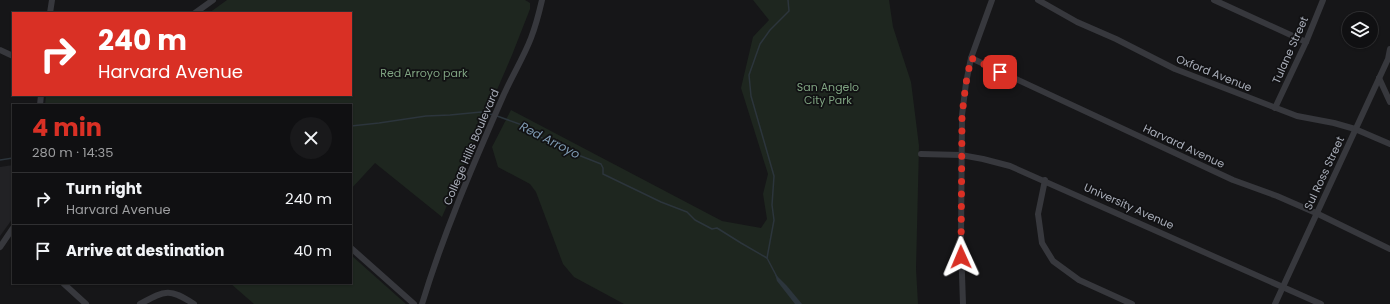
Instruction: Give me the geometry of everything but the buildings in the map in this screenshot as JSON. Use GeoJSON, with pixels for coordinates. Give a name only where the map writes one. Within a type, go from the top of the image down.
{"type":"FeatureCollection","features":[{"type":"Feature","properties":{"kind":"street"},"geometry":{"type":"LineString","coordinates":[[50,12],[52,0]]}},
{"type":"Feature","properties":{"kind":"street"},"geometry":{"type":"LineString","coordinates":[[196,12],[213,0]]}},
{"type":"Feature","properties":{"kind":"street","name":"College Hills Boulevard"},"geometry":{"type":"LineString","coordinates":[[422,304],[433,267],[502,99],[530,39],[542,0]]}},
{"type":"Feature","properties":{"kind":"street"},"geometry":{"type":"LineString","coordinates":[[963,304],[960,244],[962,115],[971,58],[992,0]]}},
{"type":"Feature","properties":{"kind":"street","name":"Oxford Avenue"},"geometry":{"type":"LineString","coordinates":[[1038,0],[1077,22],[1116,39],[1175,69],[1297,116],[1334,123],[1355,129],[1390,144]]}},
{"type":"Feature","properties":{"kind":"street"},"geometry":{"type":"LineString","coordinates":[[1214,0],[1306,42]]}},
{"type":"Feature","properties":{"kind":"street","name":"Tulane Street"},"geometry":{"type":"LineString","coordinates":[[1275,108],[1306,42],[1323,0]]}},
{"type":"Feature","properties":{"kind":"street","name":"Sul Ross Street"},"geometry":{"type":"LineString","coordinates":[[1275,304],[1388,59],[1390,49]]}},
{"type":"Feature","properties":{"kind":"street"},"geometry":{"type":"LineString","coordinates":[[0,50],[12,56]]}},
{"type":"Feature","properties":{"kind":"street","name":"Harvard Avenue"},"geometry":{"type":"LineString","coordinates":[[971,58],[1232,180],[1278,196],[1390,249]]}},
{"type":"Feature","properties":{"kind":"street"},"geometry":{"type":"LineString","coordinates":[[1379,78],[1390,102]]}},
{"type":"Feature","properties":{"kind":"street","name":"University Avenue"},"geometry":{"type":"LineString","coordinates":[[921,154],[961,155],[1010,166],[1045,180],[1321,304]]}},
{"type":"Feature","properties":{"kind":"street"},"geometry":{"type":"LineString","coordinates":[[1045,180],[1038,214],[1042,243],[1053,261],[1079,280],[1132,304]]}},
{"type":"Feature","properties":{"kind":"street"},"geometry":{"type":"LineString","coordinates":[[0,247],[11,236]]}},
{"type":"Feature","properties":{"kind":"street"},"geometry":{"type":"LineString","coordinates":[[352,249],[414,304]]}},
{"type":"Feature","properties":{"kind":"street"},"geometry":{"type":"LineString","coordinates":[[64,284],[86,304]]}},
{"type":"Feature","properties":{"kind":"street"},"geometry":{"type":"LineString","coordinates":[[140,304],[154,296],[170,292],[182,296],[194,304]]}},
{"type":"Feature","properties":{"kind":"shaded area"},"geometry":{"type":"Polygon","coordinates":[[[12,165],[12,219],[0,236],[0,167],[12,165]]]}},
{"type":"Feature","properties":{"kind":"shaded area"},"geometry":{"type":"Polygon","coordinates":[[[775,274],[802,304],[795,304],[777,281],[775,274]]]}},
{"type":"Feature","properties":{"kind":"green space","name":"Red Arroyo park"},"geometry":{"type":"Polygon","coordinates":[[[227,0],[525,0],[530,3],[530,9],[512,55],[442,217],[375,163],[352,188],[352,104],[45,104],[46,96],[352,96],[352,12],[210,12],[227,0]]]}},
{"type":"Feature","properties":{"kind":"green space","name":"San Angelo City Park"},"geometry":{"type":"Polygon","coordinates":[[[753,0],[889,0],[893,27],[911,82],[919,146],[916,269],[918,304],[624,304],[574,277],[563,264],[536,192],[530,184],[498,167],[492,147],[511,110],[722,221],[761,228],[767,219],[763,194],[768,174],[741,88],[753,37],[769,20],[753,0]]]}},
{"type":"Feature","properties":{"kind":"green space"},"geometry":{"type":"Polygon","coordinates":[[[352,256],[406,304],[254,304],[231,284],[352,284],[352,256]]]}},
{"type":"Feature","properties":{"kind":"waterway","name":"Red Arroyo"},"geometry":{"type":"LineString","coordinates":[[767,258],[774,220],[772,205],[774,176],[751,96],[749,75],[760,44],[770,30],[789,11],[788,0]]}},
{"type":"Feature","properties":{"kind":"waterway","name":"Red Arroyo"},"geometry":{"type":"LineString","coordinates":[[352,126],[426,116],[481,112],[494,115]]}},
{"type":"Feature","properties":{"kind":"waterway","name":"Red Arroyo"},"geometry":{"type":"LineString","coordinates":[[497,116],[525,126],[545,140],[601,164],[603,174],[661,202],[687,212],[695,220],[712,229],[717,228],[767,258],[777,277]]}},
{"type":"Feature","properties":{"kind":"waterway","name":"Red Arroyo"},"geometry":{"type":"LineString","coordinates":[[0,160],[12,158]]}},
{"type":"Feature","properties":{"kind":"route"},"geometry":{"type":"LineString","coordinates":[[961,257],[962,115],[971,58],[1000,72]]}}]}
